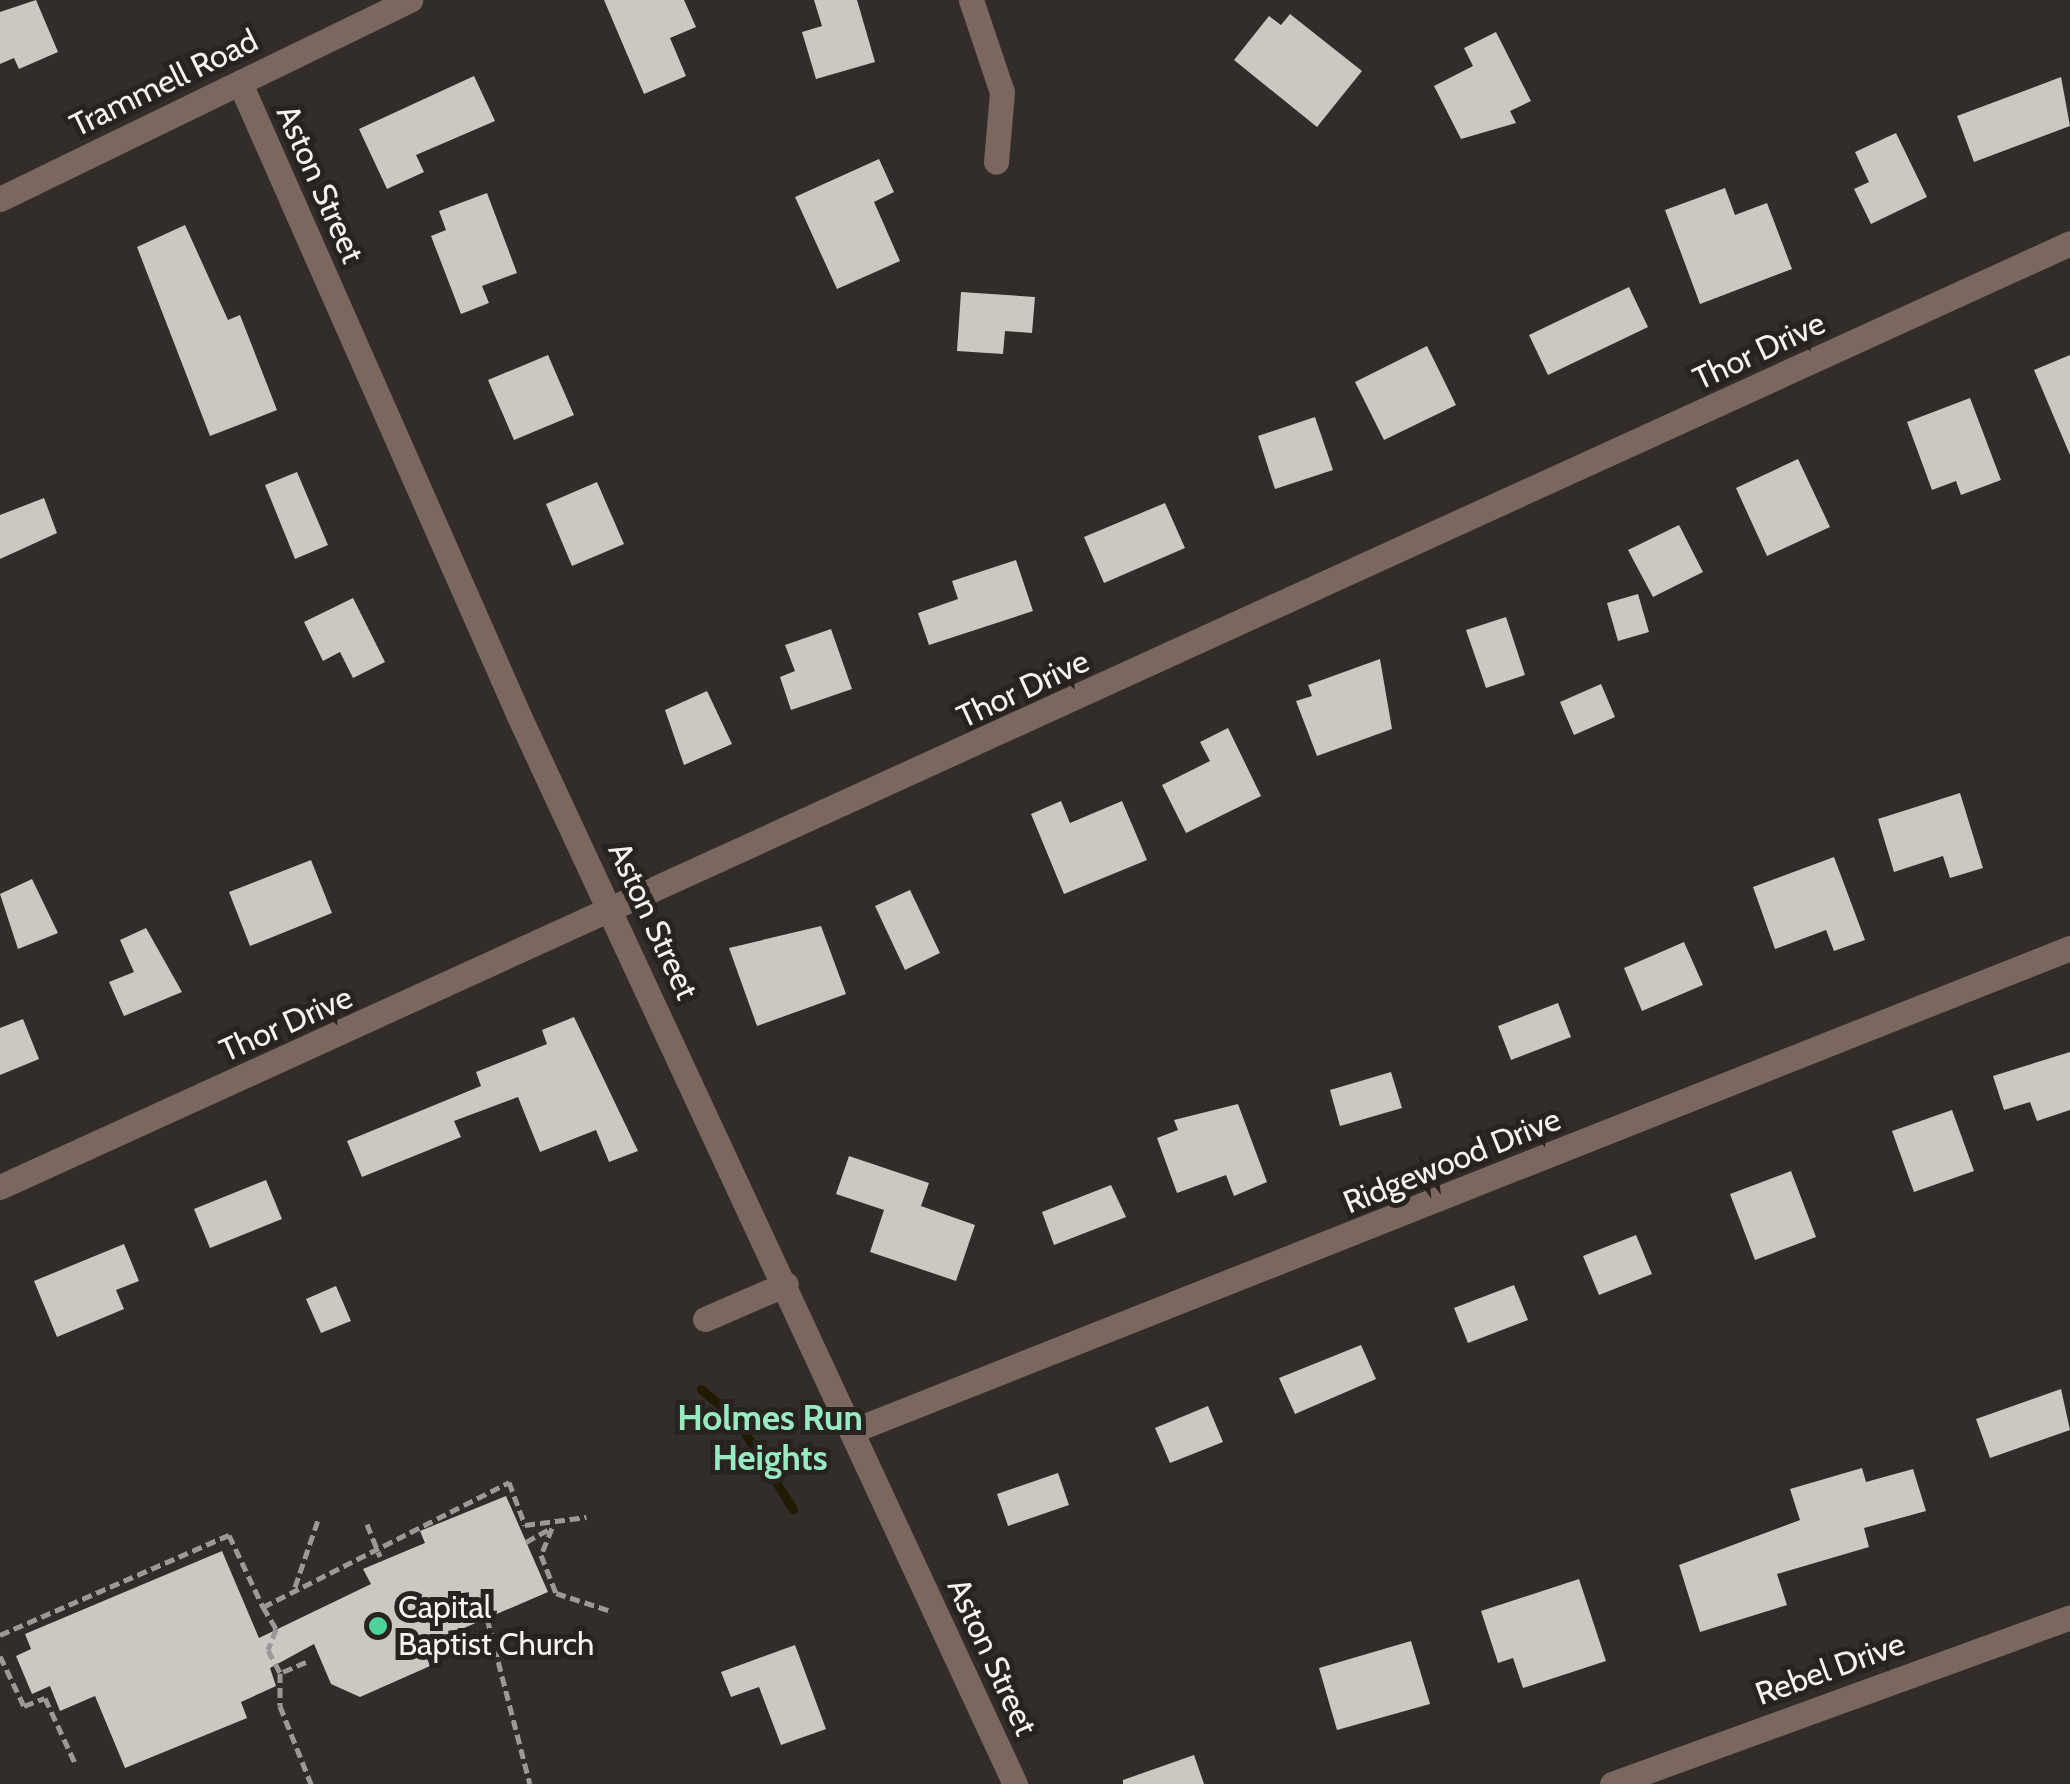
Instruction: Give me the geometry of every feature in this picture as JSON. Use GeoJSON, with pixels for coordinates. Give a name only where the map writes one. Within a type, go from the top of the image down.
{"type":"FeatureCollection","features":[{"type":"Feature","properties":{"kind":"street","name":"Trammell Road"},"geometry":{"type":"LineString","coordinates":[[0,199],[410,0]]}},
{"type":"Feature","properties":{"kind":"street"},"geometry":{"type":"LineString","coordinates":[[971,0],[1002,92],[996,162]]}},
{"type":"Feature","properties":{"kind":"street","name":"Aston Street"},"geometry":{"type":"LineString","coordinates":[[240,83],[612,912],[857,1429],[1015,1784]]}},
{"type":"Feature","properties":{"kind":"street","name":"Thor Drive"},"geometry":{"type":"LineString","coordinates":[[0,1187],[612,912],[2070,244]]}},
{"type":"Feature","properties":{"kind":"street","name":"Ridgewood Drive"},"geometry":{"type":"LineString","coordinates":[[857,1429],[2070,948]]}},
{"type":"Feature","properties":{"kind":"street"},"geometry":{"type":"LineString","coordinates":[[705,1319],[786,1284]]}},
{"type":"Feature","properties":{"kind":"street","name":"Rebel Drive"},"geometry":{"type":"LineString","coordinates":[[1612,1784],[2070,1616]]}},
{"type":"Feature","properties":{"kind":"path"},"geometry":{"type":"LineString","coordinates":[[263,1607],[374,1545],[509,1482],[525,1525],[552,1528]]}},
{"type":"Feature","properties":{"kind":"path"},"geometry":{"type":"LineString","coordinates":[[526,1542],[586,1516]]}},
{"type":"Feature","properties":{"kind":"path"},"geometry":{"type":"LineString","coordinates":[[294,1589],[319,1517]]}},
{"type":"Feature","properties":{"kind":"path"},"geometry":{"type":"LineString","coordinates":[[367,1524],[380,1558]]}},
{"type":"Feature","properties":{"kind":"path"},"geometry":{"type":"LineString","coordinates":[[552,1528],[542,1556],[556,1593],[608,1610]]}},
{"type":"Feature","properties":{"kind":"path"},"geometry":{"type":"LineString","coordinates":[[0,1636],[230,1534],[276,1629],[268,1650],[280,1674],[280,1706],[312,1784]]}},
{"type":"Feature","properties":{"kind":"path"},"geometry":{"type":"LineString","coordinates":[[487,1618],[530,1784]]}},
{"type":"Feature","properties":{"kind":"path"},"geometry":{"type":"LineString","coordinates":[[0,1656],[24,1706],[45,1698],[75,1763]]}},
{"type":"Feature","properties":{"kind":"path"},"geometry":{"type":"LineString","coordinates":[[280,1674],[306,1662]]}},
{"type":"Feature","properties":{"kind":"building"},"geometry":{"type":"Polygon","coordinates":[[[36,0],[58,52],[19,69],[14,58],[0,64],[0,12],[36,0]]]}},
{"type":"Feature","properties":{"kind":"building"},"geometry":{"type":"Polygon","coordinates":[[[604,0],[684,0],[696,27],[670,38],[686,76],[644,94],[604,0]]]}},
{"type":"Feature","properties":{"kind":"building"},"geometry":{"type":"Polygon","coordinates":[[[814,0],[857,0],[875,62],[816,79],[802,32],[822,26],[814,0]]]}},
{"type":"Feature","properties":{"kind":"building"},"geometry":{"type":"Polygon","coordinates":[[[1290,14],[1362,71],[1317,127],[1234,60],[1269,16],[1281,25],[1290,14]]]}},
{"type":"Feature","properties":{"kind":"building"},"geometry":{"type":"Polygon","coordinates":[[[1496,32],[1531,101],[1510,111],[1516,123],[1461,139],[1434,86],[1473,66],[1464,48],[1496,32]]]}},
{"type":"Feature","properties":{"kind":"building"},"geometry":{"type":"Polygon","coordinates":[[[474,76],[495,121],[416,155],[424,172],[387,189],[359,129],[474,76]]]}},
{"type":"Feature","properties":{"kind":"building"},"geometry":{"type":"Polygon","coordinates":[[[2061,77],[2070,126],[1974,162],[1957,116],[2061,77]]]}},
{"type":"Feature","properties":{"kind":"building"},"geometry":{"type":"Polygon","coordinates":[[[1896,133],[1927,197],[1871,224],[1854,189],[1869,182],[1855,152],[1896,133]]]}},
{"type":"Feature","properties":{"kind":"building"},"geometry":{"type":"Polygon","coordinates":[[[879,159],[894,192],[874,202],[900,261],[837,289],[795,197],[879,159]]]}},
{"type":"Feature","properties":{"kind":"building"},"geometry":{"type":"Polygon","coordinates":[[[1725,188],[1735,215],[1767,203],[1792,269],[1700,304],[1665,210],[1725,188]]]}},
{"type":"Feature","properties":{"kind":"building"},"geometry":{"type":"Polygon","coordinates":[[[487,193],[517,273],[482,286],[489,303],[461,314],[431,236],[446,230],[439,211],[487,193]]]}},
{"type":"Feature","properties":{"kind":"building"},"geometry":{"type":"Polygon","coordinates":[[[185,225],[228,320],[240,315],[277,410],[210,436],[137,247],[185,225]]]}},
{"type":"Feature","properties":{"kind":"building"},"geometry":{"type":"Polygon","coordinates":[[[1629,287],[1648,327],[1548,375],[1529,335],[1629,287]]]}},
{"type":"Feature","properties":{"kind":"building"},"geometry":{"type":"Polygon","coordinates":[[[961,292],[1035,297],[1032,333],[1005,331],[1003,354],[957,351],[961,292]]]}},
{"type":"Feature","properties":{"kind":"building"},"geometry":{"type":"Polygon","coordinates":[[[1427,346],[1456,405],[1384,440],[1355,382],[1427,346]]]}},
{"type":"Feature","properties":{"kind":"building"},"geometry":{"type":"Polygon","coordinates":[[[548,355],[574,415],[514,440],[488,380],[548,355]]]}},
{"type":"Feature","properties":{"kind":"building"},"geometry":{"type":"Polygon","coordinates":[[[2070,355],[2070,455],[2034,370],[2070,355]]]}},
{"type":"Feature","properties":{"kind":"building"},"geometry":{"type":"Polygon","coordinates":[[[1970,398],[2001,480],[1961,495],[1956,481],[1932,490],[1907,422],[1970,398]]]}},
{"type":"Feature","properties":{"kind":"building"},"geometry":{"type":"Polygon","coordinates":[[[1315,417],[1333,470],[1275,489],[1258,436],[1315,417]]]}},
{"type":"Feature","properties":{"kind":"building"},"geometry":{"type":"Polygon","coordinates":[[[1798,459],[1830,527],[1767,556],[1736,488],[1798,459]]]}},
{"type":"Feature","properties":{"kind":"building"},"geometry":{"type":"Polygon","coordinates":[[[297,472],[328,545],[295,559],[265,485],[297,472]]]}},
{"type":"Feature","properties":{"kind":"building"},"geometry":{"type":"Polygon","coordinates":[[[597,482],[624,544],[572,566],[546,504],[597,482]]]}},
{"type":"Feature","properties":{"kind":"building"},"geometry":{"type":"Polygon","coordinates":[[[44,498],[57,533],[0,559],[0,515],[44,498]]]}},
{"type":"Feature","properties":{"kind":"building"},"geometry":{"type":"Polygon","coordinates":[[[1165,503],[1185,548],[1104,583],[1084,537],[1165,503]]]}},
{"type":"Feature","properties":{"kind":"building"},"geometry":{"type":"Polygon","coordinates":[[[1679,525],[1703,572],[1653,597],[1628,550],[1679,525]]]}},
{"type":"Feature","properties":{"kind":"building"},"geometry":{"type":"Polygon","coordinates":[[[1016,560],[1033,611],[929,645],[918,613],[958,599],[952,581],[1016,560]]]}},
{"type":"Feature","properties":{"kind":"building"},"geometry":{"type":"Polygon","coordinates":[[[1638,594],[1649,632],[1618,641],[1607,603],[1638,594]]]}},
{"type":"Feature","properties":{"kind":"building"},"geometry":{"type":"Polygon","coordinates":[[[353,598],[385,662],[353,678],[340,652],[323,661],[304,622],[353,598]]]}},
{"type":"Feature","properties":{"kind":"building"},"geometry":{"type":"Polygon","coordinates":[[[1506,617],[1525,675],[1486,688],[1466,630],[1506,617]]]}},
{"type":"Feature","properties":{"kind":"building"},"geometry":{"type":"Polygon","coordinates":[[[831,629],[852,689],[791,710],[780,677],[795,671],[785,645],[831,629]]]}},
{"type":"Feature","properties":{"kind":"building"},"geometry":{"type":"Polygon","coordinates":[[[1380,659],[1392,729],[1317,756],[1296,701],[1312,696],[1308,685],[1380,659]]]}},
{"type":"Feature","properties":{"kind":"building"},"geometry":{"type":"Polygon","coordinates":[[[1601,684],[1615,717],[1574,735],[1560,702],[1601,684]]]}},
{"type":"Feature","properties":{"kind":"building"},"geometry":{"type":"Polygon","coordinates":[[[707,691],[732,744],[684,765],[665,710],[707,691]]]}},
{"type":"Feature","properties":{"kind":"building"},"geometry":{"type":"Polygon","coordinates":[[[1228,728],[1261,796],[1186,833],[1162,785],[1210,761],[1200,742],[1228,728]]]}},
{"type":"Feature","properties":{"kind":"building"},"geometry":{"type":"Polygon","coordinates":[[[1960,793],[1983,868],[1950,878],[1943,856],[1894,872],[1878,819],[1960,793]]]}},
{"type":"Feature","properties":{"kind":"building"},"geometry":{"type":"Polygon","coordinates":[[[1061,801],[1070,823],[1122,801],[1147,860],[1064,894],[1031,814],[1061,801]]]}},
{"type":"Feature","properties":{"kind":"building"},"geometry":{"type":"Polygon","coordinates":[[[1834,857],[1865,940],[1834,951],[1826,930],[1775,949],[1753,887],[1834,857]]]}},
{"type":"Feature","properties":{"kind":"building"},"geometry":{"type":"Polygon","coordinates":[[[311,860],[332,913],[250,946],[229,892],[311,860]]]}},
{"type":"Feature","properties":{"kind":"building"},"geometry":{"type":"Polygon","coordinates":[[[32,879],[58,933],[18,949],[0,894],[32,879]]]}},
{"type":"Feature","properties":{"kind":"building"},"geometry":{"type":"Polygon","coordinates":[[[910,890],[940,953],[905,970],[875,906],[910,890]]]}},
{"type":"Feature","properties":{"kind":"building"},"geometry":{"type":"Polygon","coordinates":[[[821,926],[846,994],[757,1026],[729,948],[821,926]]]}},
{"type":"Feature","properties":{"kind":"building"},"geometry":{"type":"Polygon","coordinates":[[[146,928],[182,992],[124,1016],[109,982],[134,972],[120,940],[146,928]]]}},
{"type":"Feature","properties":{"kind":"building"},"geometry":{"type":"Polygon","coordinates":[[[1684,942],[1703,985],[1642,1011],[1624,968],[1684,942]]]}},
{"type":"Feature","properties":{"kind":"building"},"geometry":{"type":"Polygon","coordinates":[[[1558,1003],[1571,1037],[1511,1060],[1498,1026],[1558,1003]]]}},
{"type":"Feature","properties":{"kind":"building"},"geometry":{"type":"Polygon","coordinates":[[[574,1017],[638,1151],[609,1162],[596,1130],[540,1152],[518,1097],[454,1121],[461,1137],[362,1177],[347,1141],[481,1086],[476,1072],[547,1044],[542,1030],[574,1017]]]}},
{"type":"Feature","properties":{"kind":"building"},"geometry":{"type":"Polygon","coordinates":[[[23,1019],[39,1059],[0,1075],[0,1028],[23,1019]]]}},
{"type":"Feature","properties":{"kind":"building"},"geometry":{"type":"Polygon","coordinates":[[[2070,1052],[2070,1110],[2037,1121],[2030,1102],[2004,1110],[1993,1076],[2070,1052]]]}},
{"type":"Feature","properties":{"kind":"building"},"geometry":{"type":"Polygon","coordinates":[[[1391,1072],[1402,1108],[1340,1126],[1330,1090],[1391,1072]]]}},
{"type":"Feature","properties":{"kind":"building"},"geometry":{"type":"Polygon","coordinates":[[[1238,1104],[1267,1182],[1234,1196],[1226,1175],[1177,1193],[1157,1138],[1178,1130],[1174,1120],[1238,1104]]]}},
{"type":"Feature","properties":{"kind":"building"},"geometry":{"type":"Polygon","coordinates":[[[1952,1110],[1974,1171],[1914,1192],[1892,1131],[1952,1110]]]}},
{"type":"Feature","properties":{"kind":"building"},"geometry":{"type":"Polygon","coordinates":[[[849,1156],[929,1183],[921,1206],[975,1225],[956,1281],[870,1252],[884,1210],[836,1194],[849,1156]]]}},
{"type":"Feature","properties":{"kind":"building"},"geometry":{"type":"Polygon","coordinates":[[[1791,1171],[1816,1237],[1755,1260],[1730,1194],[1791,1171]]]}},
{"type":"Feature","properties":{"kind":"building"},"geometry":{"type":"Polygon","coordinates":[[[266,1180],[282,1219],[210,1248],[194,1209],[266,1180]]]}},
{"type":"Feature","properties":{"kind":"building"},"geometry":{"type":"Polygon","coordinates":[[[1111,1185],[1126,1217],[1054,1245],[1042,1212],[1111,1185]]]}},
{"type":"Feature","properties":{"kind":"building"},"geometry":{"type":"Polygon","coordinates":[[[1636,1235],[1652,1274],[1599,1295],[1583,1256],[1636,1235]]]}},
{"type":"Feature","properties":{"kind":"building"},"geometry":{"type":"Polygon","coordinates":[[[124,1244],[139,1281],[116,1290],[124,1309],[57,1337],[34,1281],[124,1244]]]}},
{"type":"Feature","properties":{"kind":"building"},"geometry":{"type":"Polygon","coordinates":[[[1514,1285],[1528,1320],[1468,1343],[1454,1308],[1514,1285]]]}},
{"type":"Feature","properties":{"kind":"building"},"geometry":{"type":"Polygon","coordinates":[[[336,1286],[351,1321],[321,1333],[306,1299],[336,1286]]]}},
{"type":"Feature","properties":{"kind":"building"},"geometry":{"type":"Polygon","coordinates":[[[1361,1345],[1376,1379],[1295,1414],[1279,1378],[1361,1345]]]}},
{"type":"Feature","properties":{"kind":"building"},"geometry":{"type":"Polygon","coordinates":[[[2061,1389],[2070,1430],[1990,1458],[1976,1419],[2061,1389]]]}},
{"type":"Feature","properties":{"kind":"building"},"geometry":{"type":"Polygon","coordinates":[[[1208,1406],[1223,1442],[1170,1463],[1155,1428],[1208,1406]]]}},
{"type":"Feature","properties":{"kind":"building"},"geometry":{"type":"Polygon","coordinates":[[[1862,1468],[1866,1482],[1913,1469],[1926,1511],[1864,1528],[1869,1547],[1777,1574],[1787,1605],[1700,1632],[1679,1565],[1800,1520],[1790,1489],[1862,1468]]]}},
{"type":"Feature","properties":{"kind":"building"},"geometry":{"type":"Polygon","coordinates":[[[1058,1473],[1069,1505],[1008,1526],[997,1494],[1058,1473]]]}},
{"type":"Feature","properties":{"kind":"building"},"geometry":{"type":"Polygon","coordinates":[[[506,1496],[548,1592],[422,1646],[430,1666],[360,1697],[331,1684],[314,1644],[270,1668],[276,1686],[241,1702],[247,1718],[125,1768],[95,1696],[60,1711],[50,1686],[32,1694],[16,1656],[31,1649],[25,1634],[222,1551],[259,1638],[371,1584],[363,1569],[425,1543],[420,1531],[506,1496]]]}},
{"type":"Feature","properties":{"kind":"building"},"geometry":{"type":"Polygon","coordinates":[[[1579,1579],[1606,1661],[1523,1688],[1513,1658],[1498,1663],[1481,1611],[1579,1579]]]}},
{"type":"Feature","properties":{"kind":"building"},"geometry":{"type":"Polygon","coordinates":[[[1411,1641],[1430,1704],[1337,1730],[1319,1668],[1411,1641]]]}},
{"type":"Feature","properties":{"kind":"building"},"geometry":{"type":"Polygon","coordinates":[[[795,1645],[826,1729],[781,1745],[759,1687],[731,1697],[721,1672],[795,1645]]]}},
{"type":"Feature","properties":{"kind":"building"},"geometry":{"type":"Polygon","coordinates":[[[1194,1755],[1204,1784],[1123,1784],[1123,1780],[1194,1755]]]}},
{"type":"Feature","properties":{"kind":"waterway"},"geometry":{"type":"LineString","coordinates":[[701,1389],[736,1419],[793,1509]]}},
{"type":"Feature","properties":{"kind":"place","name":"Capital Baptist Church"},"geometry":{"type":"Point","coordinates":[378,1626]}},
{"type":"Feature","properties":{"kind":"district","name":"Holmes Run Heights"},"geometry":{"type":"Point","coordinates":[770,1438]}}]}
